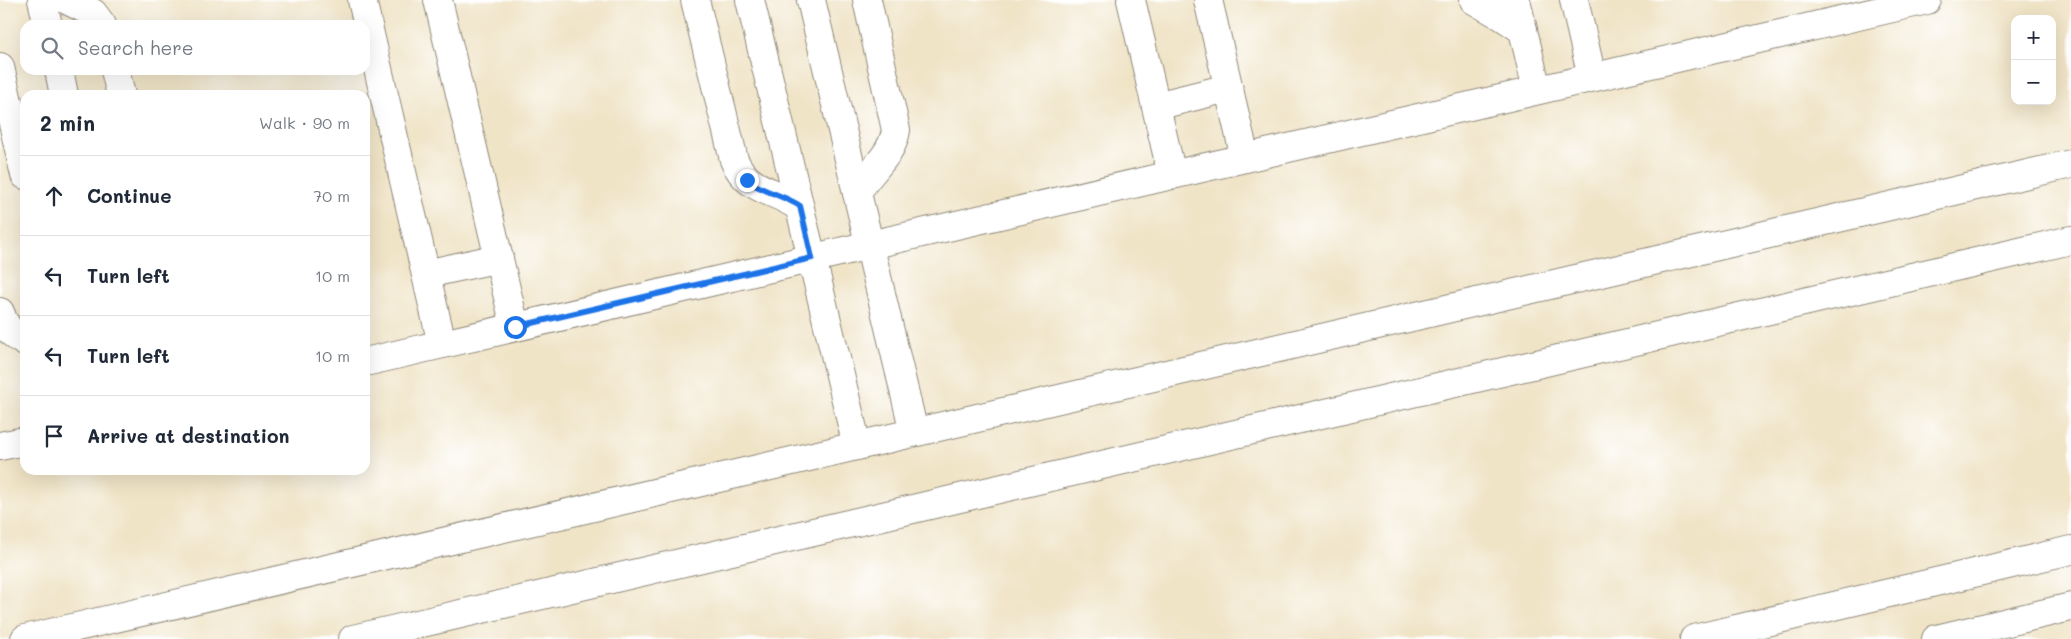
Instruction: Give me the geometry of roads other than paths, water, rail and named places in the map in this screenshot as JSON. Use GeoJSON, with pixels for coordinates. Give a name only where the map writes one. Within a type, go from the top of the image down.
{"type":"FeatureCollection","features":[{"type":"Feature","properties":{"kind":"street"},"geometry":{"type":"LineString","coordinates":[[42,0],[47,20]]}},
{"type":"Feature","properties":{"kind":"street"},"geometry":{"type":"LineString","coordinates":[[67,0],[93,13],[98,20]]}},
{"type":"Feature","properties":{"kind":"street"},"geometry":{"type":"LineString","coordinates":[[362,0],[367,20]]}},
{"type":"Feature","properties":{"kind":"street"},"geometry":{"type":"LineString","coordinates":[[438,0],[515,327]]}},
{"type":"Feature","properties":{"kind":"street"},"geometry":{"type":"LineString","coordinates":[[695,0],[734,160],[739,171],[756,187],[782,196],[800,206]]}},
{"type":"Feature","properties":{"kind":"street"},"geometry":{"type":"LineString","coordinates":[[750,0],[857,446]]}},
{"type":"Feature","properties":{"kind":"street"},"geometry":{"type":"LineString","coordinates":[[811,0],[914,432]]}},
{"type":"Feature","properties":{"kind":"street"},"geometry":{"type":"LineString","coordinates":[[857,192],[869,174],[891,149],[896,130],[867,0]]}},
{"type":"Feature","properties":{"kind":"street"},"geometry":{"type":"LineString","coordinates":[[1131,0],[1172,175]]}},
{"type":"Feature","properties":{"kind":"street"},"geometry":{"type":"LineString","coordinates":[[1208,0],[1245,158]]}},
{"type":"Feature","properties":{"kind":"street"},"geometry":{"type":"LineString","coordinates":[[1474,0],[1523,30]]}},
{"type":"Feature","properties":{"kind":"street"},"geometry":{"type":"LineString","coordinates":[[1516,0],[1537,90]]}},
{"type":"Feature","properties":{"kind":"street"},"geometry":{"type":"LineString","coordinates":[[370,361],[1537,90],[1893,4],[1927,0]]}},
{"type":"Feature","properties":{"kind":"street"},"geometry":{"type":"LineString","coordinates":[[1582,5],[1592,77]]}},
{"type":"Feature","properties":{"kind":"street"},"geometry":{"type":"LineString","coordinates":[[370,34],[442,344]]}},
{"type":"Feature","properties":{"kind":"street"},"geometry":{"type":"LineString","coordinates":[[0,67],[20,153]]}},
{"type":"Feature","properties":{"kind":"street"},"geometry":{"type":"LineString","coordinates":[[60,75],[63,90]]}},
{"type":"Feature","properties":{"kind":"street"},"geometry":{"type":"LineString","coordinates":[[116,75],[119,90]]}},
{"type":"Feature","properties":{"kind":"street"},"geometry":{"type":"LineString","coordinates":[[1156,106],[1228,88]]}},
{"type":"Feature","properties":{"kind":"street"},"geometry":{"type":"LineString","coordinates":[[25,639],[2071,164]]}},
{"type":"Feature","properties":{"kind":"street"},"geometry":{"type":"LineString","coordinates":[[352,639],[2071,240]]}},
{"type":"Feature","properties":{"kind":"street"},"geometry":{"type":"LineString","coordinates":[[426,274],[499,258]]}},
{"type":"Feature","properties":{"kind":"street"},"geometry":{"type":"LineString","coordinates":[[0,312],[12,333],[20,339]]}},
{"type":"Feature","properties":{"kind":"street"},"geometry":{"type":"LineString","coordinates":[[0,446],[20,442]]}},
{"type":"Feature","properties":{"kind":"street"},"geometry":{"type":"LineString","coordinates":[[1694,639],[2071,550]]}},
{"type":"Feature","properties":{"kind":"street"},"geometry":{"type":"LineString","coordinates":[[1936,639],[2021,629],[2071,607]]}}]}
